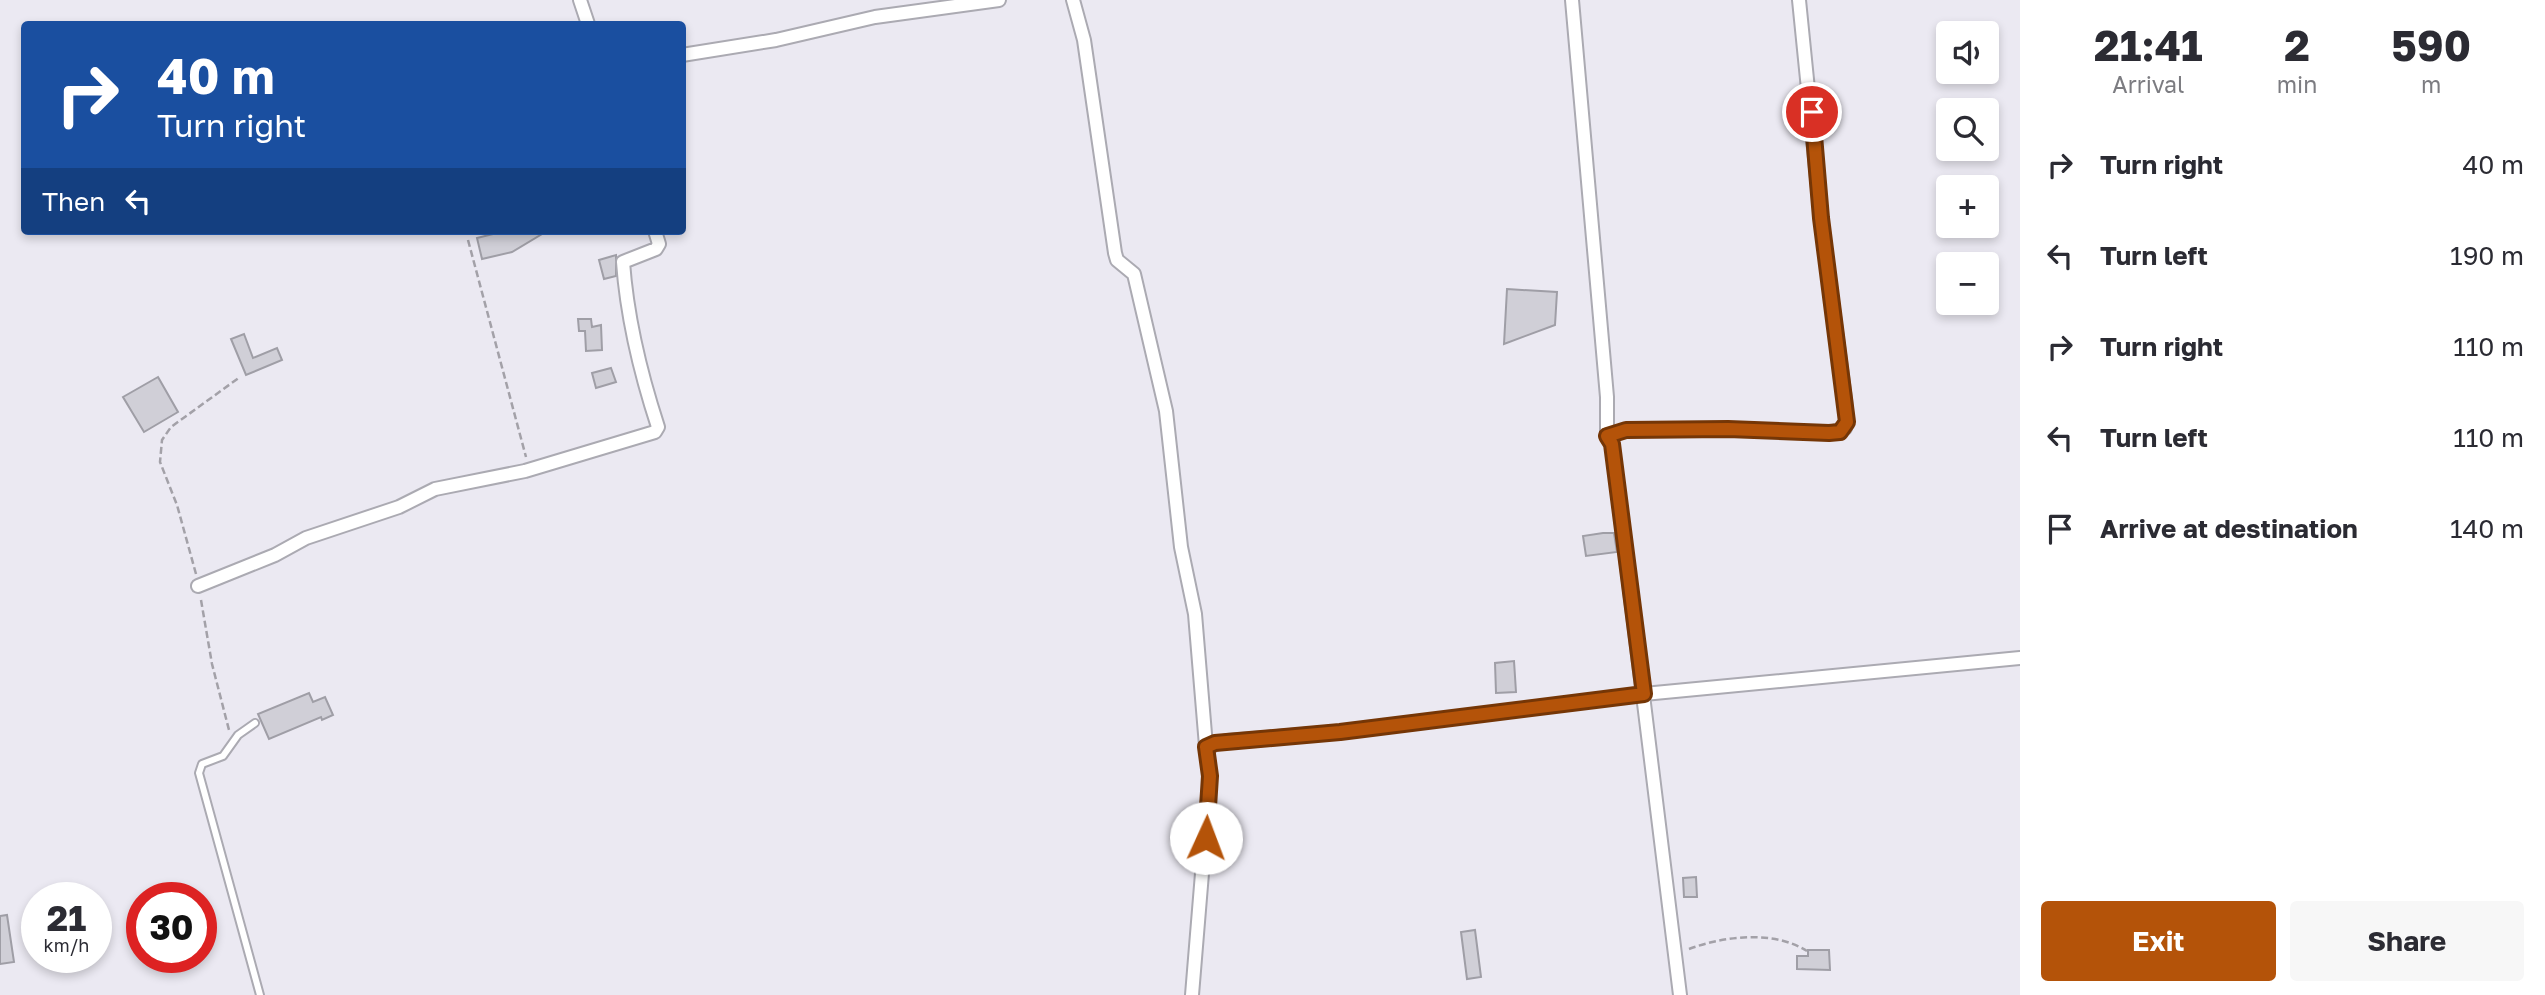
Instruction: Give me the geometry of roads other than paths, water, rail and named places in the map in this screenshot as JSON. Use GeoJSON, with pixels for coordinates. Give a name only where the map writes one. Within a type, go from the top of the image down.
{"type":"FeatureCollection","features":[{"type":"Feature","properties":{"kind":"street"},"geometry":{"type":"LineString","coordinates":[[580,0],[587,21]]}},
{"type":"Feature","properties":{"kind":"street"},"geometry":{"type":"LineString","coordinates":[[686,54],[776,40],[875,17],[999,0]]}},
{"type":"Feature","properties":{"kind":"street"},"geometry":{"type":"LineString","coordinates":[[1073,0],[1084,40],[1115,253],[1117,260],[1133,274],[1166,411],[1181,547],[1195,614],[1210,776],[1192,995]]}},
{"type":"Feature","properties":{"kind":"street"},"geometry":{"type":"LineString","coordinates":[[1572,0],[1607,397],[1607,436],[1612,444],[1680,995]]}},
{"type":"Feature","properties":{"kind":"street"},"geometry":{"type":"LineString","coordinates":[[1607,436],[1626,430],[1728,429],[1829,433],[1845,428],[1845,399],[1821,218],[1799,0]]}},
{"type":"Feature","properties":{"kind":"street"},"geometry":{"type":"LineString","coordinates":[[198,586],[275,555],[306,538],[399,507],[435,489],[530,470],[655,432],[658,427],[648,395],[622,262],[656,249],[659,244],[656,235]]}},
{"type":"Feature","properties":{"kind":"street"},"geometry":{"type":"LineString","coordinates":[[1206,747],[1227,741],[1340,732],[1644,694],[2020,658]]}},
{"type":"Feature","properties":{"kind":"lane"},"geometry":{"type":"LineString","coordinates":[[255,723],[238,735],[223,756],[202,764],[199,773],[260,995]]}}]}
